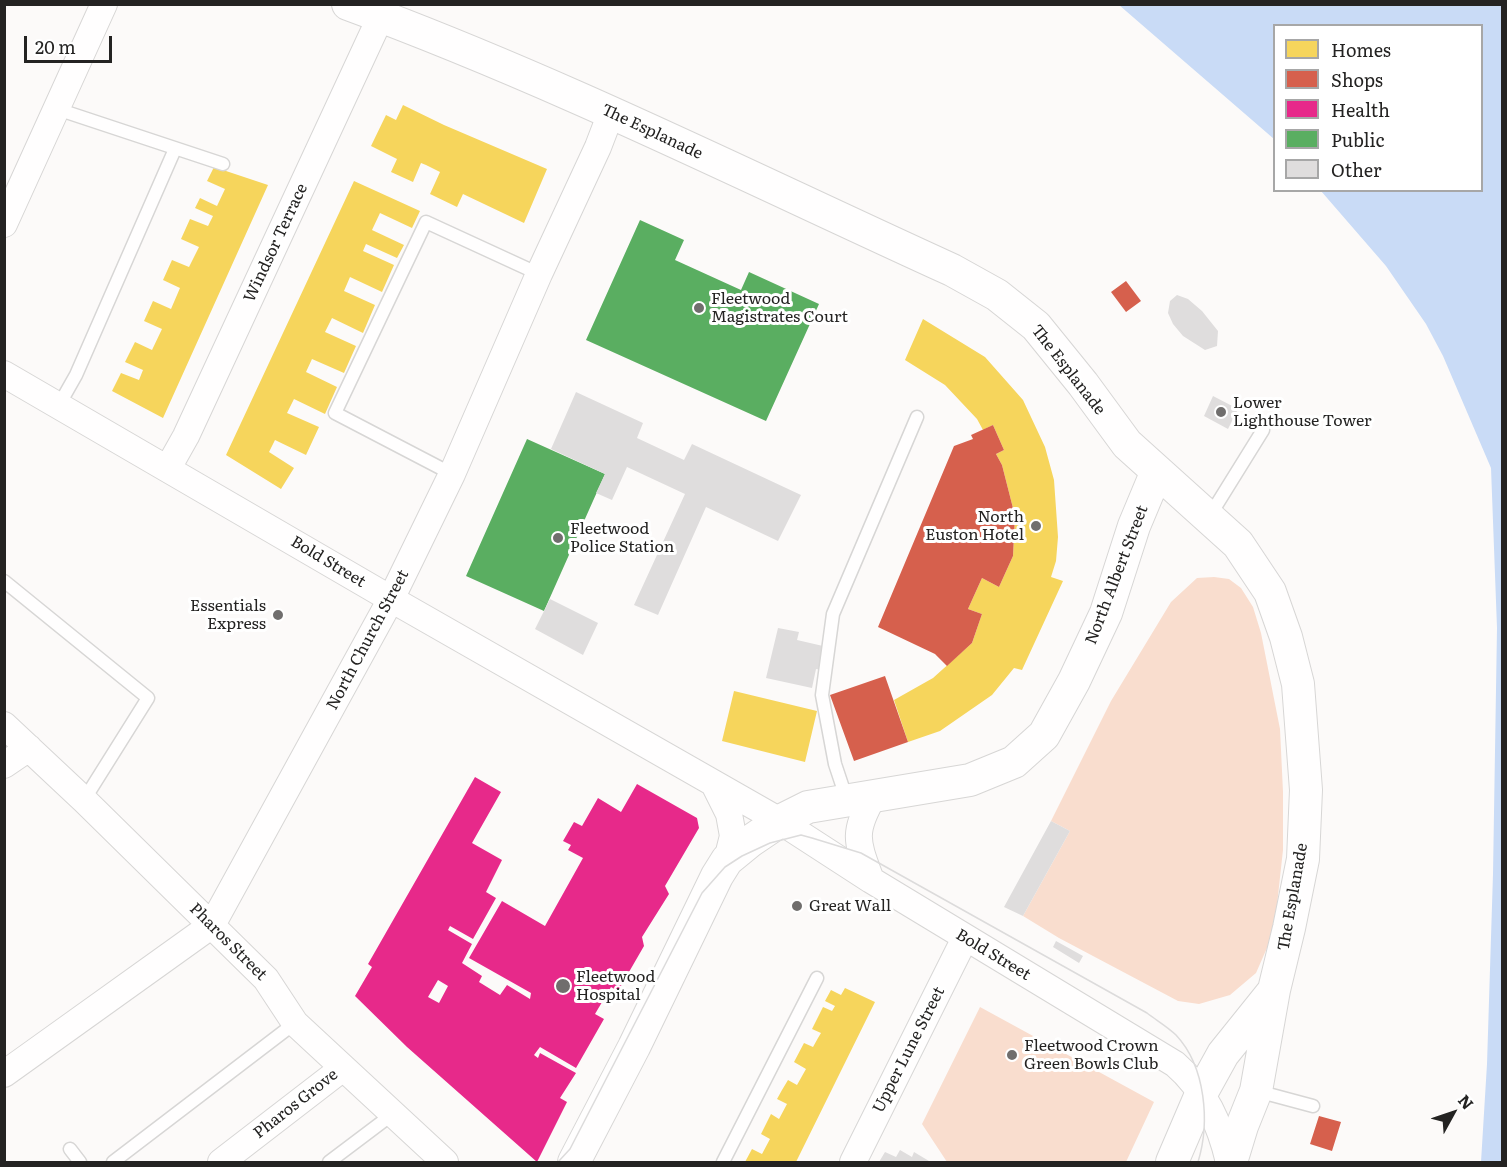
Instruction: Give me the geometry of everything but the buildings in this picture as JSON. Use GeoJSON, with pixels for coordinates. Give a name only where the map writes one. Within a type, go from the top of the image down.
{"type":"FeatureCollection","features":[{"type":"Feature","properties":{"kind":"street"},"geometry":{"type":"LineString","coordinates":[[4,224],[104,4]]}},
{"type":"Feature","properties":{"kind":"street","name":"The Esplanade"},"geometry":{"type":"LineString","coordinates":[[348,4],[611,113],[952,270],[997,295],[1036,326],[1127,444],[1238,544],[1270,592],[1286,637],[1298,684],[1306,790],[1303,860],[1274,990],[1256,1091],[1230,1162]]}},
{"type":"Feature","properties":{"kind":"street","name":"Windsor Terrace"},"geometry":{"type":"LineString","coordinates":[[168,468],[191,426],[381,16]]}},
{"type":"Feature","properties":{"kind":"street","name":"North Church Street"},"geometry":{"type":"LineString","coordinates":[[4,1074],[212,925],[391,599],[452,474],[539,274],[598,147],[611,113]]}},
{"type":"Feature","properties":{"kind":"street","name":"Bold Street"},"geometry":{"type":"LineString","coordinates":[[4,374],[780,821],[965,938],[1175,1064],[1202,1092],[1215,1118],[1230,1162]]}},
{"type":"Feature","properties":{"kind":"street","name":"North Albert Street"},"geometry":{"type":"LineString","coordinates":[[574,1162],[727,860],[780,821],[808,807],[970,780],[1014,762],[1044,735],[1070,689],[1106,613],[1134,525],[1157,471]]}},
{"type":"Feature","properties":{"kind":"street","name":"Pharos Street"},"geometry":{"type":"LineString","coordinates":[[4,725],[84,800],[266,979],[295,1023],[445,1162]]}},
{"type":"Feature","properties":{"kind":"street"},"geometry":{"type":"LineString","coordinates":[[4,765],[29,748]]}},
{"type":"Feature","properties":{"kind":"street"},"geometry":{"type":"LineString","coordinates":[[714,784],[729,814],[733,836],[727,860]]}},
{"type":"Feature","properties":{"kind":"street"},"geometry":{"type":"LineString","coordinates":[[860,798],[862,816],[858,829],[861,853],[871,880]]}},
{"type":"Feature","properties":{"kind":"street","name":"Upper Lune Street"},"geometry":{"type":"LineString","coordinates":[[853,1162],[965,938]]}},
{"type":"Feature","properties":{"kind":"street"},"geometry":{"type":"LineString","coordinates":[[1172,1162],[1202,1092],[1223,1054],[1274,990]]}},
{"type":"Feature","properties":{"kind":"street","name":"Pharos Grove"},"geometry":{"type":"LineString","coordinates":[[221,1162],[343,1068]]}},
{"type":"Feature","properties":{"kind":"lane"},"geometry":{"type":"LineString","coordinates":[[57,109],[223,164]]}},
{"type":"Feature","properties":{"kind":"lane"},"geometry":{"type":"LineString","coordinates":[[59,405],[75,375],[175,149]]}},
{"type":"Feature","properties":{"kind":"lane"},"geometry":{"type":"LineString","coordinates":[[452,474],[335,413],[426,222],[539,274]]}},
{"type":"Feature","properties":{"kind":"lane"},"geometry":{"type":"LineString","coordinates":[[860,798],[835,764],[822,695],[833,614],[917,417]]}},
{"type":"Feature","properties":{"kind":"lane"},"geometry":{"type":"LineString","coordinates":[[1209,518],[1263,430]]}},
{"type":"Feature","properties":{"kind":"lane"},"geometry":{"type":"LineString","coordinates":[[4,581],[148,698],[84,800]]}},
{"type":"Feature","properties":{"kind":"lane"},"geometry":{"type":"LineString","coordinates":[[723,1162],[817,978]]}},
{"type":"Feature","properties":{"kind":"lane"},"geometry":{"type":"LineString","coordinates":[[113,1162],[295,1023]]}},
{"type":"Feature","properties":{"kind":"lane"},"geometry":{"type":"LineString","coordinates":[[1256,1091],[1312,1106]]}},
{"type":"Feature","properties":{"kind":"lane"},"geometry":{"type":"LineString","coordinates":[[329,1162],[394,1113]]}},
{"type":"Feature","properties":{"kind":"lane"},"geometry":{"type":"LineString","coordinates":[[70,1149],[80,1162]]}},
{"type":"Feature","properties":{"kind":"shaded area"},"geometry":{"type":"Polygon","coordinates":[[[1197,578],[1229,579],[1241,588],[1253,607],[1261,633],[1280,729],[1283,850],[1274,932],[1256,973],[1230,995],[1199,1004],[1178,1001],[1059,938],[1023,916],[1070,831],[1051,821],[1111,701],[1171,602],[1197,578]]]}},
{"type":"Feature","properties":{"kind":"shaded area","name":"Fleetwood Crown Green Bowls Club"},"geometry":{"type":"Polygon","coordinates":[[[980,1007],[1154,1102],[1126,1162],[947,1162],[922,1124],[980,1007]]]}},
{"type":"Feature","properties":{"kind":"water"},"geometry":{"type":"Polygon","coordinates":[[[1119,5],[1502,5],[1502,1162],[1481,1162],[1487,1064],[1493,874],[1497,628],[1491,468],[1443,356],[1426,324],[1386,266],[1322,192],[1483,192],[1483,24],[1273,24],[1273,138],[1119,5]]]}},
{"type":"Feature","properties":{"kind":"tram line"},"geometry":{"type":"LineString","coordinates":[[558,1162],[570,1149],[702,893],[725,867],[742,856],[770,843],[801,835],[861,853],[1147,1013],[1169,1029],[1186,1048],[1194,1063],[1203,1096],[1204,1130],[1198,1162]]}},
{"type":"Feature","properties":{"kind":"place","name":"Fleetwood Magistrates Court"},"geometry":{"type":"Point","coordinates":[699,308]}},
{"type":"Feature","properties":{"kind":"place","name":"Lower Lighthouse Tower"},"geometry":{"type":"Point","coordinates":[1221,412]}},
{"type":"Feature","properties":{"kind":"place","name":"North Euston Hotel"},"geometry":{"type":"Point","coordinates":[1036,526]}},
{"type":"Feature","properties":{"kind":"place","name":"Fleetwood Police Station"},"geometry":{"type":"Point","coordinates":[558,538]}},
{"type":"Feature","properties":{"kind":"place","name":"Essentials Express"},"geometry":{"type":"Point","coordinates":[278,615]}},
{"type":"Feature","properties":{"kind":"place","name":"Great Wall"},"geometry":{"type":"Point","coordinates":[797,906]}},
{"type":"Feature","properties":{"kind":"place","name":"Fleetwood Hospital"},"geometry":{"type":"Point","coordinates":[563,986]}},
{"type":"Feature","properties":{"kind":"place","name":"Fleetwood Crown Green Bowls Club"},"geometry":{"type":"Point","coordinates":[1012,1055]}}]}
